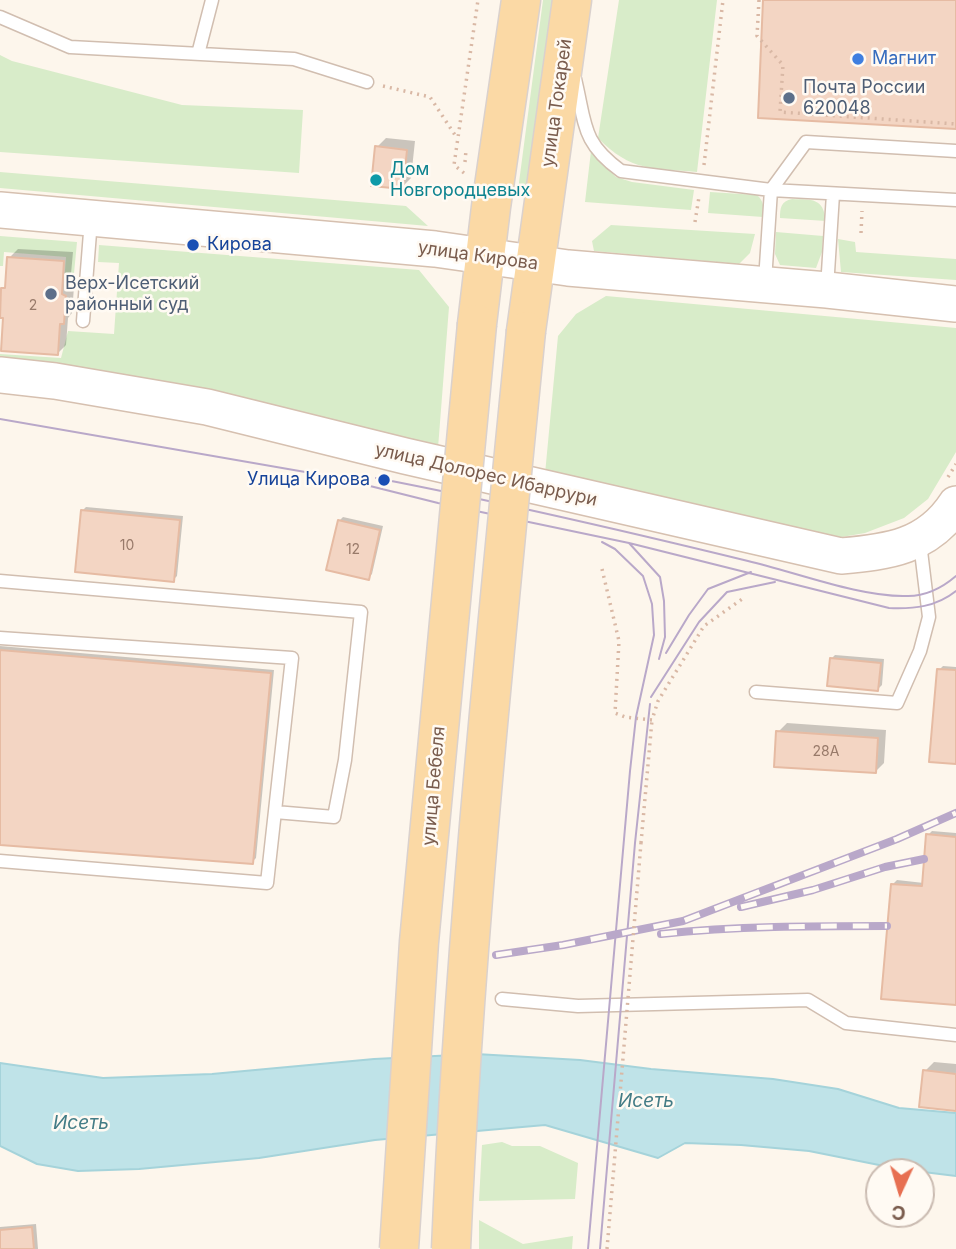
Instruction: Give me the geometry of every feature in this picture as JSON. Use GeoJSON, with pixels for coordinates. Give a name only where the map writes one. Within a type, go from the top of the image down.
{"type":"FeatureCollection","features":[{"type":"Feature","properties":{"kind":"main road"},"geometry":{"type":"LineString","coordinates":[[485,256],[521,0]]}},
{"type":"Feature","properties":{"kind":"main road","name":"улица Токарей"},"geometry":{"type":"LineString","coordinates":[[451,1249],[458,1084],[478,815],[526,331],[572,0]]}},
{"type":"Feature","properties":{"kind":"main road","name":"улица Кирова"},"geometry":{"type":"LineString","coordinates":[[0,210],[435,248],[534,263],[956,304]]}},
{"type":"Feature","properties":{"kind":"main road","name":"улица Бебеля"},"geometry":{"type":"LineString","coordinates":[[399,1249],[419,942],[485,256]]}},
{"type":"Feature","properties":{"kind":"main road","name":"улица Долорес Ибаррури"},"geometry":{"type":"LineString","coordinates":[[0,375],[55,381],[207,407],[405,456],[841,556],[884,553],[945,522]]}},
{"type":"Feature","properties":{"kind":"lane"},"geometry":{"type":"LineString","coordinates":[[198,54],[212,0]]}},
{"type":"Feature","properties":{"kind":"lane"},"geometry":{"type":"LineString","coordinates":[[0,17],[70,47],[294,59],[368,82]]}},
{"type":"Feature","properties":{"kind":"lane"},"geometry":{"type":"LineString","coordinates":[[566,39],[586,133],[603,158],[621,171],[771,190],[956,200]]}},
{"type":"Feature","properties":{"kind":"lane"},"geometry":{"type":"LineString","coordinates":[[765,285],[771,190],[806,142],[956,151]]}},
{"type":"Feature","properties":{"kind":"lane"},"geometry":{"type":"LineString","coordinates":[[827,290],[833,194]]}},
{"type":"Feature","properties":{"kind":"lane"},"geometry":{"type":"LineString","coordinates":[[83,321],[92,217]]}},
{"type":"Feature","properties":{"kind":"lane"},"geometry":{"type":"LineString","coordinates":[[756,692],[897,703],[920,651],[929,617],[945,522]]}},
{"type":"Feature","properties":{"kind":"lane"},"geometry":{"type":"LineString","coordinates":[[0,581],[360,612],[345,760],[334,817],[275,813]]}},
{"type":"Feature","properties":{"kind":"lane"},"geometry":{"type":"LineString","coordinates":[[0,638],[292,658],[267,883],[0,861]]}},
{"type":"Feature","properties":{"kind":"lane"},"geometry":{"type":"LineString","coordinates":[[502,999],[578,1006],[808,1000],[846,1023],[956,1035]]}},
{"type":"Feature","properties":{"kind":"path"},"geometry":{"type":"LineString","coordinates":[[464,173],[454,165],[478,0]]}},
{"type":"Feature","properties":{"kind":"path"},"geometry":{"type":"LineString","coordinates":[[695,222],[723,0]]}},
{"type":"Feature","properties":{"kind":"path"},"geometry":{"type":"LineString","coordinates":[[759,0],[757,36],[783,65],[780,112],[956,124]]}},
{"type":"Feature","properties":{"kind":"path"},"geometry":{"type":"LineString","coordinates":[[368,82],[430,97],[458,140]]}},
{"type":"Feature","properties":{"kind":"path"},"geometry":{"type":"LineString","coordinates":[[465,162],[467,150]]}},
{"type":"Feature","properties":{"kind":"path"},"geometry":{"type":"LineString","coordinates":[[861,233],[862,211]]}},
{"type":"Feature","properties":{"kind":"path"},"geometry":{"type":"LineString","coordinates":[[602,569],[619,641],[615,713],[652,720]]}},
{"type":"Feature","properties":{"kind":"path"},"geometry":{"type":"LineString","coordinates":[[607,1249],[652,720],[658,701],[705,626],[745,597]]}},
{"type":"Feature","properties":{"kind":"green space"},"geometry":{"type":"Polygon","coordinates":[[[543,0],[554,0],[530,191],[518,190],[543,0]]]}},
{"type":"Feature","properties":{"kind":"green space"},"geometry":{"type":"Polygon","coordinates":[[[619,0],[717,0],[697,172],[632,163],[598,138],[619,0]]]}},
{"type":"Feature","properties":{"kind":"green space"},"geometry":{"type":"Polygon","coordinates":[[[0,55],[12,61],[182,105],[303,110],[299,173],[0,152],[0,55]]]}},
{"type":"Feature","properties":{"kind":"green space"},"geometry":{"type":"Polygon","coordinates":[[[591,151],[616,177],[632,182],[694,190],[691,210],[585,202],[591,151]]]}},
{"type":"Feature","properties":{"kind":"green space"},"geometry":{"type":"Polygon","coordinates":[[[0,172],[406,206],[428,226],[0,188],[0,172]]]}},
{"type":"Feature","properties":{"kind":"green space"},"geometry":{"type":"Polygon","coordinates":[[[710,192],[757,195],[763,205],[763,217],[708,213],[710,192]]]}},
{"type":"Feature","properties":{"kind":"green space"},"geometry":{"type":"Polygon","coordinates":[[[792,199],[815,201],[822,208],[826,221],[780,218],[782,205],[792,199]]]}},
{"type":"Feature","properties":{"kind":"green space"},"geometry":{"type":"Polygon","coordinates":[[[611,225],[755,234],[750,253],[739,264],[594,251],[592,241],[611,225]]]}},
{"type":"Feature","properties":{"kind":"green space"},"geometry":{"type":"Polygon","coordinates":[[[776,232],[823,236],[822,252],[816,268],[780,265],[775,254],[776,232]]]}},
{"type":"Feature","properties":{"kind":"green space"},"geometry":{"type":"Polygon","coordinates":[[[0,236],[77,242],[73,284],[64,283],[66,257],[4,252],[3,266],[0,266],[0,236]]]}},
{"type":"Feature","properties":{"kind":"green space"},"geometry":{"type":"Polygon","coordinates":[[[838,239],[855,242],[856,252],[956,259],[956,280],[841,272],[838,239]]]}},
{"type":"Feature","properties":{"kind":"green space"},"geometry":{"type":"Polygon","coordinates":[[[99,245],[419,270],[449,307],[438,448],[0,362],[0,354],[61,358],[68,331],[114,334],[119,263],[98,262],[99,245]]]}},
{"type":"Feature","properties":{"kind":"green space"},"geometry":{"type":"Polygon","coordinates":[[[606,296],[956,328],[956,452],[928,499],[904,518],[865,533],[830,539],[545,474],[558,336],[576,314],[606,296]]]}},
{"type":"Feature","properties":{"kind":"green space"},"geometry":{"type":"Polygon","coordinates":[[[502,1142],[512,1146],[540,1146],[578,1163],[575,1199],[479,1201],[482,1145],[502,1142]]]}},
{"type":"Feature","properties":{"kind":"green space"},"geometry":{"type":"Polygon","coordinates":[[[479,1220],[523,1244],[573,1236],[572,1249],[479,1249],[479,1220]]]}},
{"type":"Feature","properties":{"kind":"water","name":"Исеть"},"geometry":{"type":"Polygon","coordinates":[[[476,1054],[580,1060],[773,1079],[838,1089],[899,1108],[956,1113],[956,1176],[935,1173],[935,1158],[865,1158],[865,1162],[809,1151],[741,1145],[685,1143],[658,1158],[545,1125],[375,1140],[259,1158],[139,1169],[78,1171],[37,1164],[0,1146],[0,1063],[103,1078],[212,1074],[374,1059],[476,1054]]]}},
{"type":"Feature","properties":{"kind":"building","name":"Магнит"},"geometry":{"type":"Polygon","coordinates":[[[763,0],[956,0],[956,129],[758,118],[763,0]]]}},
{"type":"Feature","properties":{"kind":"building"},"geometry":{"type":"Polygon","coordinates":[[[375,146],[407,150],[403,189],[371,186],[375,146]]]}},
{"type":"Feature","properties":{"kind":"building"},"geometry":{"type":"Polygon","coordinates":[[[7,257],[64,261],[62,294],[66,296],[64,324],[60,324],[58,355],[1,351],[1,288],[5,288],[7,257]]]}},
{"type":"Feature","properties":{"kind":"building"},"geometry":{"type":"Polygon","coordinates":[[[81,510],[180,520],[174,582],[75,572],[81,510]]]}},
{"type":"Feature","properties":{"kind":"building"},"geometry":{"type":"Polygon","coordinates":[[[338,520],[380,530],[369,580],[326,570],[338,520]]]}},
{"type":"Feature","properties":{"kind":"building"},"geometry":{"type":"Polygon","coordinates":[[[0,650],[271,673],[253,864],[0,845],[0,650]]]}},
{"type":"Feature","properties":{"kind":"building"},"geometry":{"type":"Polygon","coordinates":[[[830,658],[881,663],[878,691],[827,686],[830,658]]]}},
{"type":"Feature","properties":{"kind":"building"},"geometry":{"type":"Polygon","coordinates":[[[937,669],[956,670],[956,764],[929,762],[937,669]]]}},
{"type":"Feature","properties":{"kind":"building"},"geometry":{"type":"Polygon","coordinates":[[[776,731],[878,738],[876,773],[774,767],[776,731]]]}},
{"type":"Feature","properties":{"kind":"building"},"geometry":{"type":"Polygon","coordinates":[[[926,834],[956,837],[956,1005],[881,999],[891,884],[922,886],[926,834]]]}},
{"type":"Feature","properties":{"kind":"building"},"geometry":{"type":"Polygon","coordinates":[[[923,1070],[956,1074],[956,1111],[919,1107],[923,1070]]]}},
{"type":"Feature","properties":{"kind":"building"},"geometry":{"type":"Polygon","coordinates":[[[32,1227],[34,1249],[0,1249],[0,1230],[32,1227]]]}},
{"type":"Feature","properties":{"kind":"tram line"},"geometry":{"type":"LineString","coordinates":[[0,419],[334,477],[438,503],[629,543],[889,608],[924,606],[941,601],[956,591]]}},
{"type":"Feature","properties":{"kind":"tram line"},"geometry":{"type":"LineString","coordinates":[[376,478],[609,528],[870,593],[890,596],[921,595],[939,588],[956,576]]}},
{"type":"Feature","properties":{"kind":"tram line"},"geometry":{"type":"LineString","coordinates":[[588,1249],[630,771],[636,717],[654,635],[652,604],[643,576],[615,549],[602,542]]}},
{"type":"Feature","properties":{"kind":"tram line"},"geometry":{"type":"LineString","coordinates":[[629,543],[660,577],[665,637],[659,659]]}},
{"type":"Feature","properties":{"kind":"tram line"},"geometry":{"type":"LineString","coordinates":[[666,653],[708,589],[751,572]]}},
{"type":"Feature","properties":{"kind":"tram line"},"geometry":{"type":"LineString","coordinates":[[651,697],[699,622],[727,592],[775,582]]}},
{"type":"Feature","properties":{"kind":"tram line"},"geometry":{"type":"LineString","coordinates":[[600,1249],[635,843],[650,704]]}},
{"type":"Feature","properties":{"kind":"railway"},"geometry":{"type":"LineString","coordinates":[[496,955],[563,945],[683,921],[897,839],[956,813]]}},
{"type":"Feature","properties":{"kind":"railway"},"geometry":{"type":"LineString","coordinates":[[741,907],[813,890],[885,867],[924,859]]}},
{"type":"Feature","properties":{"kind":"railway"},"geometry":{"type":"LineString","coordinates":[[661,934],[802,926],[887,926]]}},
{"type":"Feature","properties":{"kind":"place","name":"Магнит"},"geometry":{"type":"Point","coordinates":[858,59]}},
{"type":"Feature","properties":{"kind":"place","name":"Почта России 620048"},"geometry":{"type":"Point","coordinates":[789,98]}},
{"type":"Feature","properties":{"kind":"place","name":"Дом Новгородцевых"},"geometry":{"type":"Point","coordinates":[376,180]}},
{"type":"Feature","properties":{"kind":"place","name":"Кирова"},"geometry":{"type":"Point","coordinates":[193,245]}},
{"type":"Feature","properties":{"kind":"place","name":"Верх-Исетский районный суд"},"geometry":{"type":"Point","coordinates":[51,294]}},
{"type":"Feature","properties":{"kind":"place","name":"Улица Кирова"},"geometry":{"type":"Point","coordinates":[384,480]}}]}
